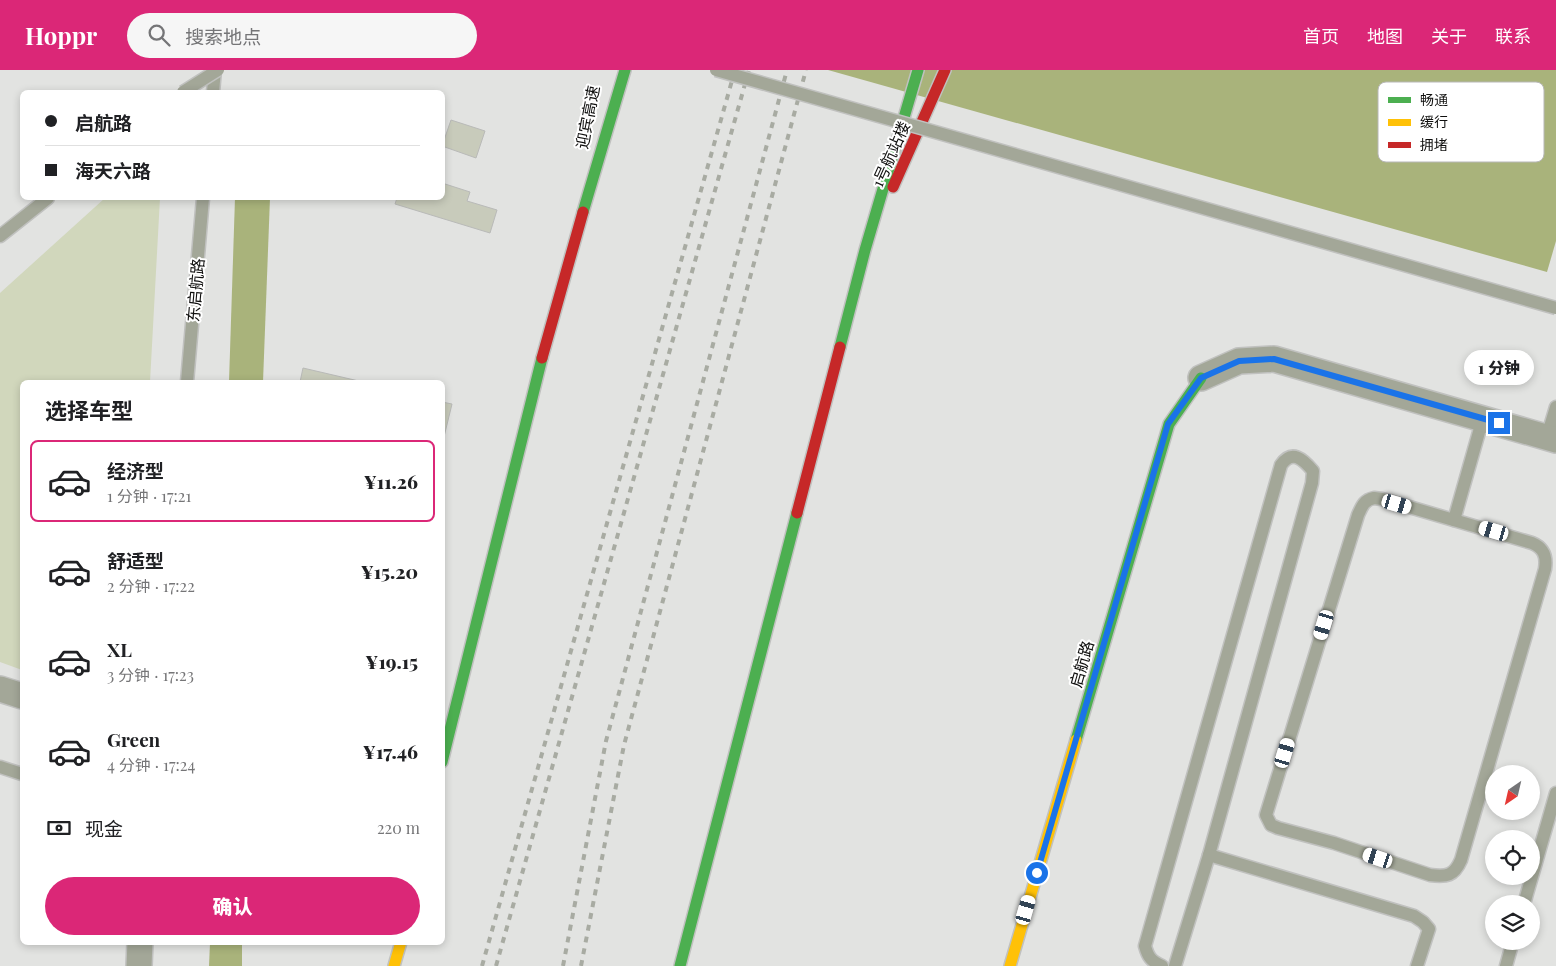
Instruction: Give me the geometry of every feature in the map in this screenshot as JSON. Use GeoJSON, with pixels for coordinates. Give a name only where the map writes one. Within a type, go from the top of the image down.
{"type":"FeatureCollection","features":[{"type":"Feature","properties":{"kind":"main road","name":"迎宾高速"},"geometry":{"type":"LineString","coordinates":[[593,170],[613,70]]}},
{"type":"Feature","properties":{"kind":"main road"},"geometry":{"type":"LineString","coordinates":[[445,750],[503,508],[593,170],[625,70]]}},
{"type":"Feature","properties":{"kind":"main road"},"geometry":{"type":"LineString","coordinates":[[682,966],[691,921],[865,250],[918,70]]}},
{"type":"Feature","properties":{"kind":"main road","name":"1号航站楼"},"geometry":{"type":"LineString","coordinates":[[865,250],[945,70]]}},
{"type":"Feature","properties":{"kind":"main road","name":"启航路"},"geometry":{"type":"LineString","coordinates":[[1010,966],[1168,424],[1201,378]]}},
{"type":"Feature","properties":{"kind":"main road"},"geometry":{"type":"LineString","coordinates":[[394,966],[402,945]]}},
{"type":"Feature","properties":{"kind":"main road"},"geometry":{"type":"LineString","coordinates":[[401,966],[403,945]]}},
{"type":"Feature","properties":{"kind":"street"},"geometry":{"type":"LineString","coordinates":[[1201,378],[1239,361],[1274,359],[1552,439]]}},
{"type":"Feature","properties":{"kind":"street"},"geometry":{"type":"LineString","coordinates":[[0,689],[20,695]]}},
{"type":"Feature","properties":{"kind":"street"},"geometry":{"type":"LineString","coordinates":[[138,966],[140,945]]}},
{"type":"Feature","properties":{"kind":"lane"},"geometry":{"type":"LineString","coordinates":[[186,90],[216,70]]}},
{"type":"Feature","properties":{"kind":"lane"},"geometry":{"type":"LineString","coordinates":[[213,90],[216,70]]}},
{"type":"Feature","properties":{"kind":"lane"},"geometry":{"type":"LineString","coordinates":[[716,70],[1556,308]]}},
{"type":"Feature","properties":{"kind":"lane"},"geometry":{"type":"LineString","coordinates":[[0,236],[45,200]]}},
{"type":"Feature","properties":{"kind":"lane","name":"东启航路"},"geometry":{"type":"LineString","coordinates":[[187,380],[204,200]]}},
{"type":"Feature","properties":{"kind":"lane"},"geometry":{"type":"LineString","coordinates":[[1552,439],[1556,407]]}},
{"type":"Feature","properties":{"kind":"lane"},"geometry":{"type":"LineString","coordinates":[[1454,520],[1483,418]]}},
{"type":"Feature","properties":{"kind":"lane"},"geometry":{"type":"LineString","coordinates":[[1162,966],[1148,956],[1146,946],[1281,465],[1284,459],[1296,457],[1305,461],[1313,471],[1312,483],[1209,855],[1175,966]]}},
{"type":"Feature","properties":{"kind":"lane"},"geometry":{"type":"LineString","coordinates":[[1374,498],[1382,499],[1454,520],[1539,546],[1547,559],[1461,860],[1457,870],[1442,876],[1430,875],[1334,843],[1278,828],[1271,825],[1266,815],[1362,506],[1367,500],[1374,498]]}},
{"type":"Feature","properties":{"kind":"lane"},"geometry":{"type":"LineString","coordinates":[[0,767],[20,773]]}},
{"type":"Feature","properties":{"kind":"lane"},"geometry":{"type":"LineString","coordinates":[[1527,895],[1556,793]]}},
{"type":"Feature","properties":{"kind":"lane"},"geometry":{"type":"LineString","coordinates":[[1209,855],[1414,916],[1423,922],[1428,929],[1417,966]]}},
{"type":"Feature","properties":{"kind":"lane"},"geometry":{"type":"LineString","coordinates":[[1506,966],[1511,950]]}},
{"type":"Feature","properties":{"kind":"shaded area"},"geometry":{"type":"Polygon","coordinates":[[[828,70],[1556,70],[1556,241],[1547,272],[828,70]]]}},
{"type":"Feature","properties":{"kind":"shaded area"},"geometry":{"type":"Polygon","coordinates":[[[103,200],[160,200],[150,380],[20,380],[20,669],[0,662],[0,293],[103,200]]]}},
{"type":"Feature","properties":{"kind":"shaded area"},"geometry":{"type":"Polygon","coordinates":[[[235,200],[270,200],[263,380],[229,380],[235,200]]]}},
{"type":"Feature","properties":{"kind":"shaded area"},"geometry":{"type":"Polygon","coordinates":[[[210,945],[242,945],[242,966],[209,966],[210,945]]]}},
{"type":"Feature","properties":{"kind":"building"},"geometry":{"type":"Polygon","coordinates":[[[451,120],[485,131],[476,158],[445,147],[445,137],[451,120]]]}},
{"type":"Feature","properties":{"kind":"building"},"geometry":{"type":"Polygon","coordinates":[[[445,184],[470,192],[467,201],[497,210],[490,233],[395,204],[396,200],[445,200],[445,184]]]}},
{"type":"Feature","properties":{"kind":"building"},"geometry":{"type":"Polygon","coordinates":[[[303,368],[354,380],[300,380],[303,368]]]}},
{"type":"Feature","properties":{"kind":"building"},"geometry":{"type":"Polygon","coordinates":[[[445,403],[452,404],[445,433],[445,403]]]}},
{"type":"Feature","properties":{"kind":"railway"},"geometry":{"type":"LineString","coordinates":[[482,966],[735,70]]}},
{"type":"Feature","properties":{"kind":"railway"},"geometry":{"type":"LineString","coordinates":[[496,966],[749,70]]}},
{"type":"Feature","properties":{"kind":"railway"},"geometry":{"type":"LineString","coordinates":[[563,966],[606,741],[787,70]]}},
{"type":"Feature","properties":{"kind":"railway"},"geometry":{"type":"LineString","coordinates":[[581,966],[624,745],[806,70]]}},
{"type":"Feature","properties":{"kind":"traffic: fast"},"geometry":{"type":"LineString","coordinates":[[583,212],[625,70]]}},
{"type":"Feature","properties":{"kind":"traffic: fast"},"geometry":{"type":"LineString","coordinates":[[840,347],[865,250],[918,70]]}},
{"type":"Feature","properties":{"kind":"traffic: fast"},"geometry":{"type":"LineString","coordinates":[[445,750],[542,358]]}},
{"type":"Feature","properties":{"kind":"traffic: fast"},"geometry":{"type":"LineString","coordinates":[[1076,740],[1169,424],[1201,378]]}},
{"type":"Feature","properties":{"kind":"traffic: fast"},"geometry":{"type":"LineString","coordinates":[[680,966],[797,513]]}},
{"type":"Feature","properties":{"kind":"traffic: slow"},"geometry":{"type":"LineString","coordinates":[[1010,966],[1076,740]]}},
{"type":"Feature","properties":{"kind":"traffic: slow"},"geometry":{"type":"LineString","coordinates":[[394,966],[400,945]]}},
{"type":"Feature","properties":{"kind":"traffic: jam"},"geometry":{"type":"LineString","coordinates":[[893,187],[945,70]]}},
{"type":"Feature","properties":{"kind":"traffic: jam"},"geometry":{"type":"LineString","coordinates":[[542,358],[583,212]]}},
{"type":"Feature","properties":{"kind":"traffic: jam"},"geometry":{"type":"LineString","coordinates":[[797,513],[840,347]]}},
{"type":"Feature","properties":{"kind":"route"},"geometry":{"type":"LineString","coordinates":[[1037,873],[1168,424],[1201,378],[1239,361],[1274,359],[1499,423]]}}]}
